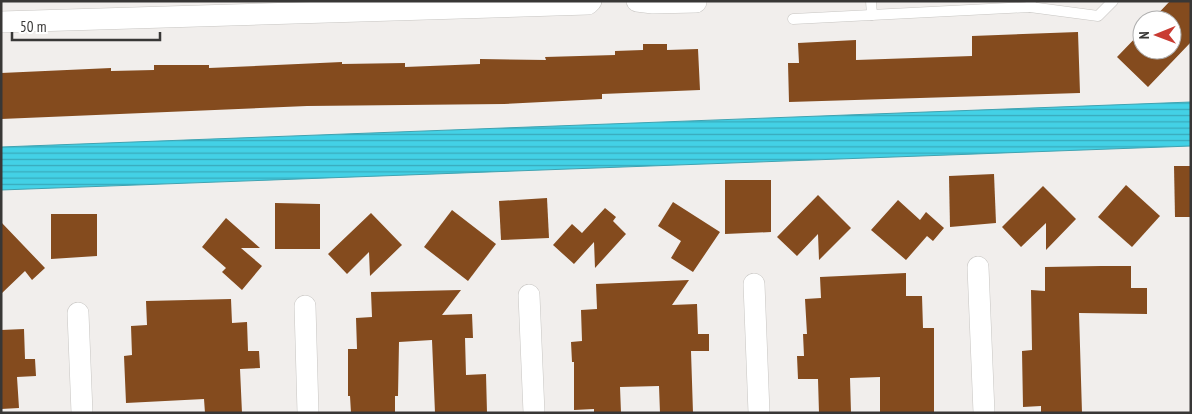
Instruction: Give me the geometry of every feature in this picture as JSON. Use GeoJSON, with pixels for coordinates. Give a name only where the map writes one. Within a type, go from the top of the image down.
{"type":"FeatureCollection","features":[{"type":"Feature","properties":{"kind":"street"},"geometry":{"type":"LineString","coordinates":[[1,22],[588,4],[591,1]]}},
{"type":"Feature","properties":{"kind":"street"},"geometry":{"type":"LineString","coordinates":[[637,1],[653,3],[696,2]]}},
{"type":"Feature","properties":{"kind":"street"},"geometry":{"type":"LineString","coordinates":[[978,267],[984,413]]}},
{"type":"Feature","properties":{"kind":"street"},"geometry":{"type":"LineString","coordinates":[[754,284],[759,413]]}},
{"type":"Feature","properties":{"kind":"street"},"geometry":{"type":"LineString","coordinates":[[529,295],[534,413]]}},
{"type":"Feature","properties":{"kind":"street"},"geometry":{"type":"LineString","coordinates":[[305,306],[308,413]]}},
{"type":"Feature","properties":{"kind":"street"},"geometry":{"type":"LineString","coordinates":[[78,313],[82,413]]}},
{"type":"Feature","properties":{"kind":"lane"},"geometry":{"type":"LineString","coordinates":[[871,1],[872,15]]}},
{"type":"Feature","properties":{"kind":"lane"},"geometry":{"type":"LineString","coordinates":[[915,1],[916,12]]}},
{"type":"Feature","properties":{"kind":"lane"},"geometry":{"type":"LineString","coordinates":[[793,19],[1030,4],[1098,16],[1114,1]]}},
{"type":"Feature","properties":{"kind":"water"},"geometry":{"type":"Polygon","coordinates":[[[1191,102],[1191,146],[1,190],[1,147],[1191,102]]]}},
{"type":"Feature","properties":{"kind":"building"},"geometry":{"type":"Polygon","coordinates":[[[1170,1],[1191,1],[1191,42],[1182,51],[1182,10],[1161,10],[1170,1]]]}},
{"type":"Feature","properties":{"kind":"building"},"geometry":{"type":"Polygon","coordinates":[[[1078,32],[1080,93],[789,102],[788,63],[799,63],[798,43],[856,40],[856,60],[972,56],[972,36],[1078,32]]]}},
{"type":"Feature","properties":{"kind":"building"},"geometry":{"type":"Polygon","coordinates":[[[1132,41],[1132,60],[1174,60],[1148,87],[1117,57],[1132,41]]]}},
{"type":"Feature","properties":{"kind":"building"},"geometry":{"type":"Polygon","coordinates":[[[643,44],[667,44],[667,50],[698,49],[700,90],[602,94],[602,99],[504,104],[307,106],[1,119],[1,73],[111,68],[111,71],[154,70],[154,65],[209,65],[209,68],[342,62],[342,64],[405,63],[405,67],[480,64],[480,59],[546,60],[545,57],[615,55],[615,51],[643,50],[643,44]]]}},
{"type":"Feature","properties":{"kind":"building"},"geometry":{"type":"Polygon","coordinates":[[[1174,166],[1191,166],[1191,217],[1175,217],[1174,166]]]}},
{"type":"Feature","properties":{"kind":"building"},"geometry":{"type":"Polygon","coordinates":[[[994,174],[996,223],[950,227],[949,176],[994,174]]]}},
{"type":"Feature","properties":{"kind":"building"},"geometry":{"type":"Polygon","coordinates":[[[725,180],[771,180],[771,232],[725,234],[725,180]]]}},
{"type":"Feature","properties":{"kind":"building"},"geometry":{"type":"Polygon","coordinates":[[[1126,185],[1160,216],[1132,247],[1098,217],[1126,185]]]}},
{"type":"Feature","properties":{"kind":"building"},"geometry":{"type":"Polygon","coordinates":[[[1043,186],[1076,219],[1046,250],[1046,223],[1021,247],[1002,227],[1043,186]]]}},
{"type":"Feature","properties":{"kind":"building"},"geometry":{"type":"Polygon","coordinates":[[[818,195],[851,228],[819,260],[818,234],[797,256],[777,237],[818,195]]]}},
{"type":"Feature","properties":{"kind":"building"},"geometry":{"type":"Polygon","coordinates":[[[547,198],[549,238],[501,240],[499,201],[547,198]]]}},
{"type":"Feature","properties":{"kind":"building"},"geometry":{"type":"Polygon","coordinates":[[[898,200],[920,220],[926,212],[944,228],[933,241],[927,236],[906,260],[871,230],[898,200]]]}},
{"type":"Feature","properties":{"kind":"building"},"geometry":{"type":"Polygon","coordinates":[[[673,202],[720,232],[693,272],[671,258],[681,241],[658,226],[673,202]]]}},
{"type":"Feature","properties":{"kind":"building"},"geometry":{"type":"Polygon","coordinates":[[[275,203],[320,204],[320,249],[275,249],[275,203]]]}},
{"type":"Feature","properties":{"kind":"building"},"geometry":{"type":"Polygon","coordinates":[[[605,208],[616,217],[613,221],[626,234],[595,268],[594,242],[574,264],[553,245],[572,224],[582,233],[605,208]]]}},
{"type":"Feature","properties":{"kind":"building"},"geometry":{"type":"Polygon","coordinates":[[[452,210],[496,244],[468,281],[424,247],[452,210]]]}},
{"type":"Feature","properties":{"kind":"building"},"geometry":{"type":"Polygon","coordinates":[[[371,213],[402,245],[370,276],[369,252],[347,274],[328,254],[371,213]]]}},
{"type":"Feature","properties":{"kind":"building"},"geometry":{"type":"Polygon","coordinates":[[[51,214],[97,214],[97,256],[51,259],[51,214]]]}},
{"type":"Feature","properties":{"kind":"building"},"geometry":{"type":"Polygon","coordinates":[[[226,218],[260,248],[241,248],[262,266],[242,290],[222,272],[226,268],[202,247],[226,218]]]}},
{"type":"Feature","properties":{"kind":"building"},"geometry":{"type":"Polygon","coordinates":[[[1,222],[45,268],[32,280],[25,271],[1,294],[1,222]]]}},
{"type":"Feature","properties":{"kind":"building"},"geometry":{"type":"Polygon","coordinates":[[[1131,266],[1131,288],[1147,288],[1147,314],[1079,313],[1082,413],[1041,413],[1041,406],[1023,407],[1022,351],[1032,350],[1031,290],[1045,291],[1045,267],[1131,266]]]}},
{"type":"Feature","properties":{"kind":"building"},"geometry":{"type":"Polygon","coordinates":[[[906,273],[906,296],[922,296],[923,328],[934,328],[934,413],[880,413],[880,377],[850,378],[851,413],[819,413],[818,379],[798,379],[797,356],[804,356],[803,334],[807,334],[805,299],[821,298],[820,277],[906,273]]]}},
{"type":"Feature","properties":{"kind":"building"},"geometry":{"type":"Polygon","coordinates":[[[689,280],[672,305],[697,304],[698,334],[709,334],[709,351],[691,351],[693,413],[660,413],[659,386],[620,387],[621,413],[594,413],[594,409],[574,410],[574,362],[572,362],[571,342],[582,341],[581,310],[597,309],[596,284],[689,280]]]}},
{"type":"Feature","properties":{"kind":"building"},"geometry":{"type":"Polygon","coordinates":[[[461,290],[442,315],[472,314],[473,338],[465,338],[466,375],[486,374],[487,413],[435,413],[432,340],[399,342],[398,396],[395,396],[395,413],[351,413],[350,396],[348,396],[348,349],[357,349],[356,318],[372,317],[371,292],[461,290]]]}},
{"type":"Feature","properties":{"kind":"building"},"geometry":{"type":"Polygon","coordinates":[[[231,299],[232,323],[247,322],[248,351],[259,351],[260,368],[240,369],[242,413],[205,413],[204,399],[126,403],[124,356],[132,355],[131,326],[147,325],[146,301],[231,299]]]}},
{"type":"Feature","properties":{"kind":"building"},"geometry":{"type":"Polygon","coordinates":[[[24,329],[25,359],[35,359],[36,376],[17,377],[19,408],[1,409],[1,330],[24,329]]]}}]}
